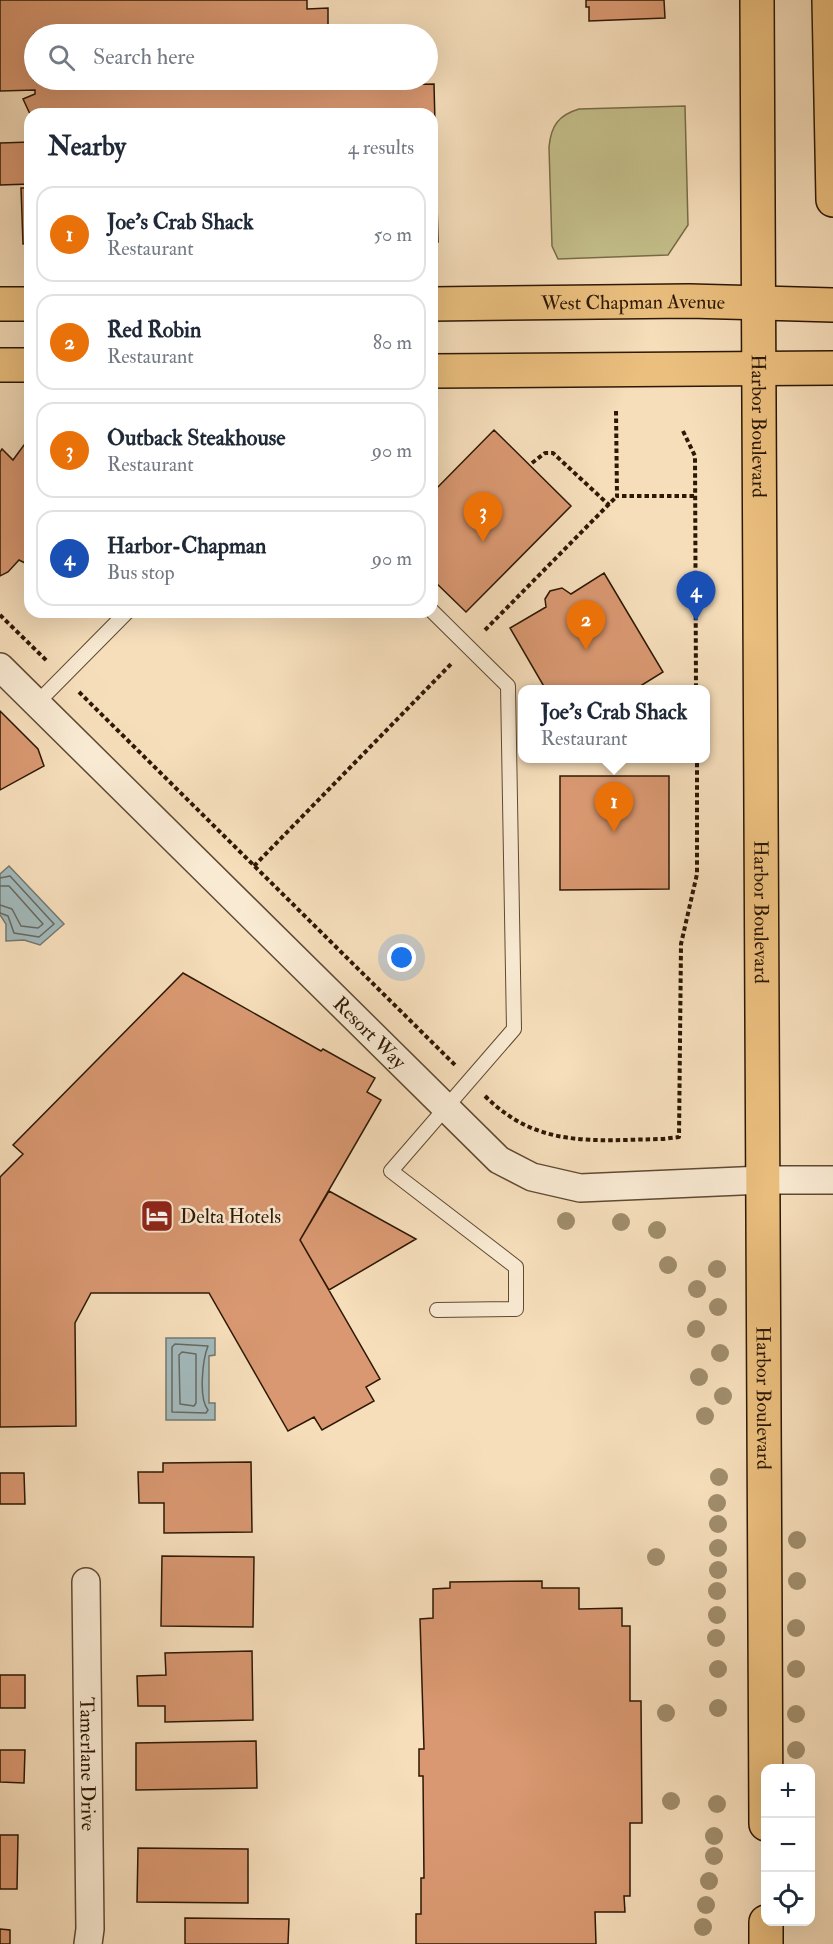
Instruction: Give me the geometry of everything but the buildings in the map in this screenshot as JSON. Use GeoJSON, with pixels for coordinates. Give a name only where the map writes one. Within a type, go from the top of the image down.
{"type":"FeatureCollection","features":[{"type":"Feature","properties":{"kind":"main road","name":"Harbor Boulevard"},"geometry":{"type":"LineString","coordinates":[[757,0],[765,1818]]}},
{"type":"Feature","properties":{"kind":"main road"},"geometry":{"type":"LineString","coordinates":[[830,14],[833,200]]}},
{"type":"Feature","properties":{"kind":"main road","name":"West Chapman Avenue"},"geometry":{"type":"LineString","coordinates":[[438,304],[689,301],[833,305]]}},
{"type":"Feature","properties":{"kind":"main road"},"geometry":{"type":"LineString","coordinates":[[0,304],[24,304]]}},
{"type":"Feature","properties":{"kind":"main road"},"geometry":{"type":"LineString","coordinates":[[0,365],[24,365]]}},
{"type":"Feature","properties":{"kind":"main road"},"geometry":{"type":"LineString","coordinates":[[438,371],[833,368]]}},
{"type":"Feature","properties":{"kind":"main road"},"geometry":{"type":"LineString","coordinates":[[766,1926],[766,1944]]}},
{"type":"Feature","properties":{"kind":"street","name":"Resort Way"},"geometry":{"type":"LineString","coordinates":[[0,667],[499,1160],[532,1177],[580,1188],[763,1180],[833,1180]]}},
{"type":"Feature","properties":{"kind":"street","name":"Tamerlane Drive"},"geometry":{"type":"LineString","coordinates":[[86,1582],[90,1929],[88,1944]]}},
{"type":"Feature","properties":{"kind":"lane"},"geometry":{"type":"LineString","coordinates":[[437,1310],[516,1309],[516,1267],[391,1171],[514,1029],[508,686],[438,617]]}},
{"type":"Feature","properties":{"kind":"lane"},"geometry":{"type":"LineString","coordinates":[[36,704],[122,618]]}},
{"type":"Feature","properties":{"kind":"path"},"geometry":{"type":"LineString","coordinates":[[254,866],[617,496],[616,411]]}},
{"type":"Feature","properties":{"kind":"path"},"geometry":{"type":"LineString","coordinates":[[682,431],[695,456],[696,685]]}},
{"type":"Feature","properties":{"kind":"path"},"geometry":{"type":"LineString","coordinates":[[532,463],[545,453],[554,453],[609,505]]}},
{"type":"Feature","properties":{"kind":"path"},"geometry":{"type":"LineString","coordinates":[[617,496],[695,496]]}},
{"type":"Feature","properties":{"kind":"path"},"geometry":{"type":"LineString","coordinates":[[0,615],[504,1114],[532,1130],[561,1138],[663,1139],[679,1137],[681,944],[683,926],[694,896],[697,873],[697,763]]}},
{"type":"Feature","properties":{"kind":"shaded area"},"geometry":{"type":"Polygon","coordinates":[[[685,106],[688,225],[668,255],[558,259],[552,246],[549,147],[557,122],[566,114],[579,109],[685,106]]]}},
{"type":"Feature","properties":{"kind":"water"},"geometry":{"type":"Polygon","coordinates":[[[9,866],[64,924],[40,945],[24,940],[6,941],[6,924],[0,915],[0,874],[9,866]]]}},
{"type":"Feature","properties":{"kind":"water"},"geometry":{"type":"Polygon","coordinates":[[[166,1338],[215,1338],[215,1355],[209,1356],[209,1403],[215,1403],[215,1420],[166,1420],[166,1338]]]}},
{"type":"Feature","properties":{"kind":"place","name":"Outback Steakhouse"},"geometry":{"type":"Point","coordinates":[483,542]}},
{"type":"Feature","properties":{"kind":"place","name":"Harbor-Chapman"},"geometry":{"type":"Point","coordinates":[696,621]}},
{"type":"Feature","properties":{"kind":"place","name":"Red Robin"},"geometry":{"type":"Point","coordinates":[586,650]}},
{"type":"Feature","properties":{"kind":"place","name":"Joe's Crab Shack"},"geometry":{"type":"Point","coordinates":[614,832]}},
{"type":"Feature","properties":{"kind":"place","name":"Delta Hotels"},"geometry":{"type":"Point","coordinates":[157,1216]}}]}
